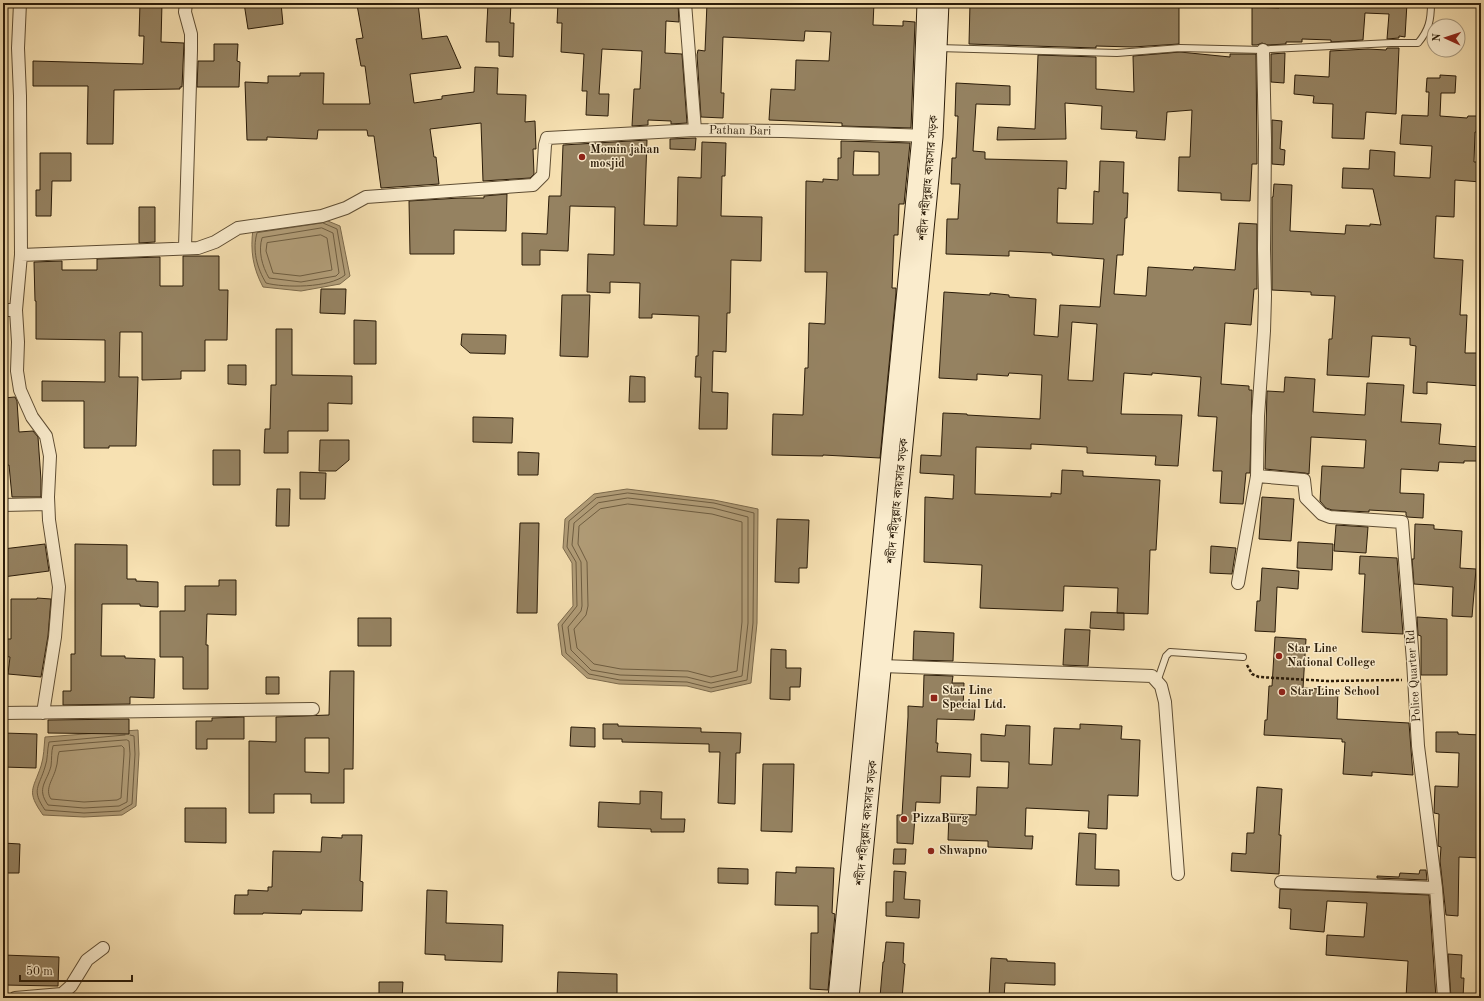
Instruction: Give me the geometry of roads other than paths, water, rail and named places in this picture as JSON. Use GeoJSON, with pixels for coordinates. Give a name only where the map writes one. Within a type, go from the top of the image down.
{"type":"FeatureCollection","features":[{"type":"Feature","properties":{"kind":"main road","name":"শহীদ শহীদুল্লাহ কায়সার সড়ক"},"geometry":{"type":"LineString","coordinates":[[850,998],[882,666],[927,136],[926,3]]}},
{"type":"Feature","properties":{"kind":"main road","name":"শহীদ শহীদুল্লাহ কায়সার সড়ক"},"geometry":{"type":"LineString","coordinates":[[838,998],[937,48],[940,3]]}},
{"type":"Feature","properties":{"kind":"street"},"geometry":{"type":"LineString","coordinates":[[20,3],[18,48],[20,96],[21,255],[16,310],[18,342],[17,371],[20,390],[32,417],[46,436],[50,456],[48,504],[51,537],[59,587],[55,637],[43,713]]}},
{"type":"Feature","properties":{"kind":"street"},"geometry":{"type":"LineString","coordinates":[[21,255],[185,248],[191,50],[190,34],[185,12],[186,3]]}},
{"type":"Feature","properties":{"kind":"street"},"geometry":{"type":"LineString","coordinates":[[684,3],[695,130]]}},
{"type":"Feature","properties":{"kind":"street"},"geometry":{"type":"LineString","coordinates":[[1238,583],[1257,476],[1258,416],[1265,296],[1265,140],[1263,50]]}},
{"type":"Feature","properties":{"kind":"street","name":"Pathan Bari"},"geometry":{"type":"LineString","coordinates":[[185,248],[198,248],[215,242],[238,228],[322,216],[346,208],[366,197],[533,185],[543,175],[545,145],[547,138],[695,130],[790,131],[927,136]]}},
{"type":"Feature","properties":{"kind":"street"},"geometry":{"type":"LineString","coordinates":[[3,310],[16,310]]}},
{"type":"Feature","properties":{"kind":"street","name":"Police Quarter Rd"},"geometry":{"type":"LineString","coordinates":[[1257,476],[1304,480],[1306,498],[1322,514],[1330,517],[1402,522],[1415,680],[1418,746],[1436,888],[1444,998]]}},
{"type":"Feature","properties":{"kind":"street"},"geometry":{"type":"LineString","coordinates":[[3,505],[48,504]]}},
{"type":"Feature","properties":{"kind":"street"},"geometry":{"type":"LineString","coordinates":[[882,666],[1152,676],[1161,686],[1165,702],[1178,874]]}},
{"type":"Feature","properties":{"kind":"street"},"geometry":{"type":"LineString","coordinates":[[3,713],[313,709]]}},
{"type":"Feature","properties":{"kind":"street"},"geometry":{"type":"LineString","coordinates":[[1281,882],[1436,888]]}},
{"type":"Feature","properties":{"kind":"street"},"geometry":{"type":"LineString","coordinates":[[15,998],[62,994],[71,986],[87,960],[103,948]]}},
{"type":"Feature","properties":{"kind":"lane"},"geometry":{"type":"LineString","coordinates":[[937,48],[1117,53],[1180,48],[1263,50],[1418,43],[1426,34],[1431,17],[1431,3]]}},
{"type":"Feature","properties":{"kind":"lane"},"geometry":{"type":"LineString","coordinates":[[1157,682],[1166,656],[1170,652],[1243,657]]}},
{"type":"Feature","properties":{"kind":"water"},"geometry":{"type":"Polygon","coordinates":[[[323,219],[340,226],[350,276],[340,284],[301,291],[263,287],[253,259],[253,229],[323,219]]]}},
{"type":"Feature","properties":{"kind":"water"},"geometry":{"type":"Polygon","coordinates":[[[627,489],[714,500],[758,509],[757,623],[751,683],[711,692],[687,686],[619,684],[587,678],[562,655],[558,624],[573,606],[572,563],[563,548],[565,519],[594,494],[627,489]]]}},
{"type":"Feature","properties":{"kind":"water"},"geometry":{"type":"Polygon","coordinates":[[[138,730],[139,754],[136,806],[122,815],[84,817],[43,815],[34,801],[33,790],[42,763],[45,737],[138,730]]]}},
{"type":"Feature","properties":{"kind":"place","name":"Momin jahan mosjid"},"geometry":{"type":"Point","coordinates":[582,157]}},
{"type":"Feature","properties":{"kind":"place","name":"Star Line National College"},"geometry":{"type":"Point","coordinates":[1279,656]}},
{"type":"Feature","properties":{"kind":"place","name":"Star Line School"},"geometry":{"type":"Point","coordinates":[1282,692]}},
{"type":"Feature","properties":{"kind":"place","name":"Star Line Special Ltd."},"geometry":{"type":"Point","coordinates":[934,698]}},
{"type":"Feature","properties":{"kind":"place","name":"PizzaBurg"},"geometry":{"type":"Point","coordinates":[904,819]}},
{"type":"Feature","properties":{"kind":"place","name":"Shwapno"},"geometry":{"type":"Point","coordinates":[931,851]}}]}
